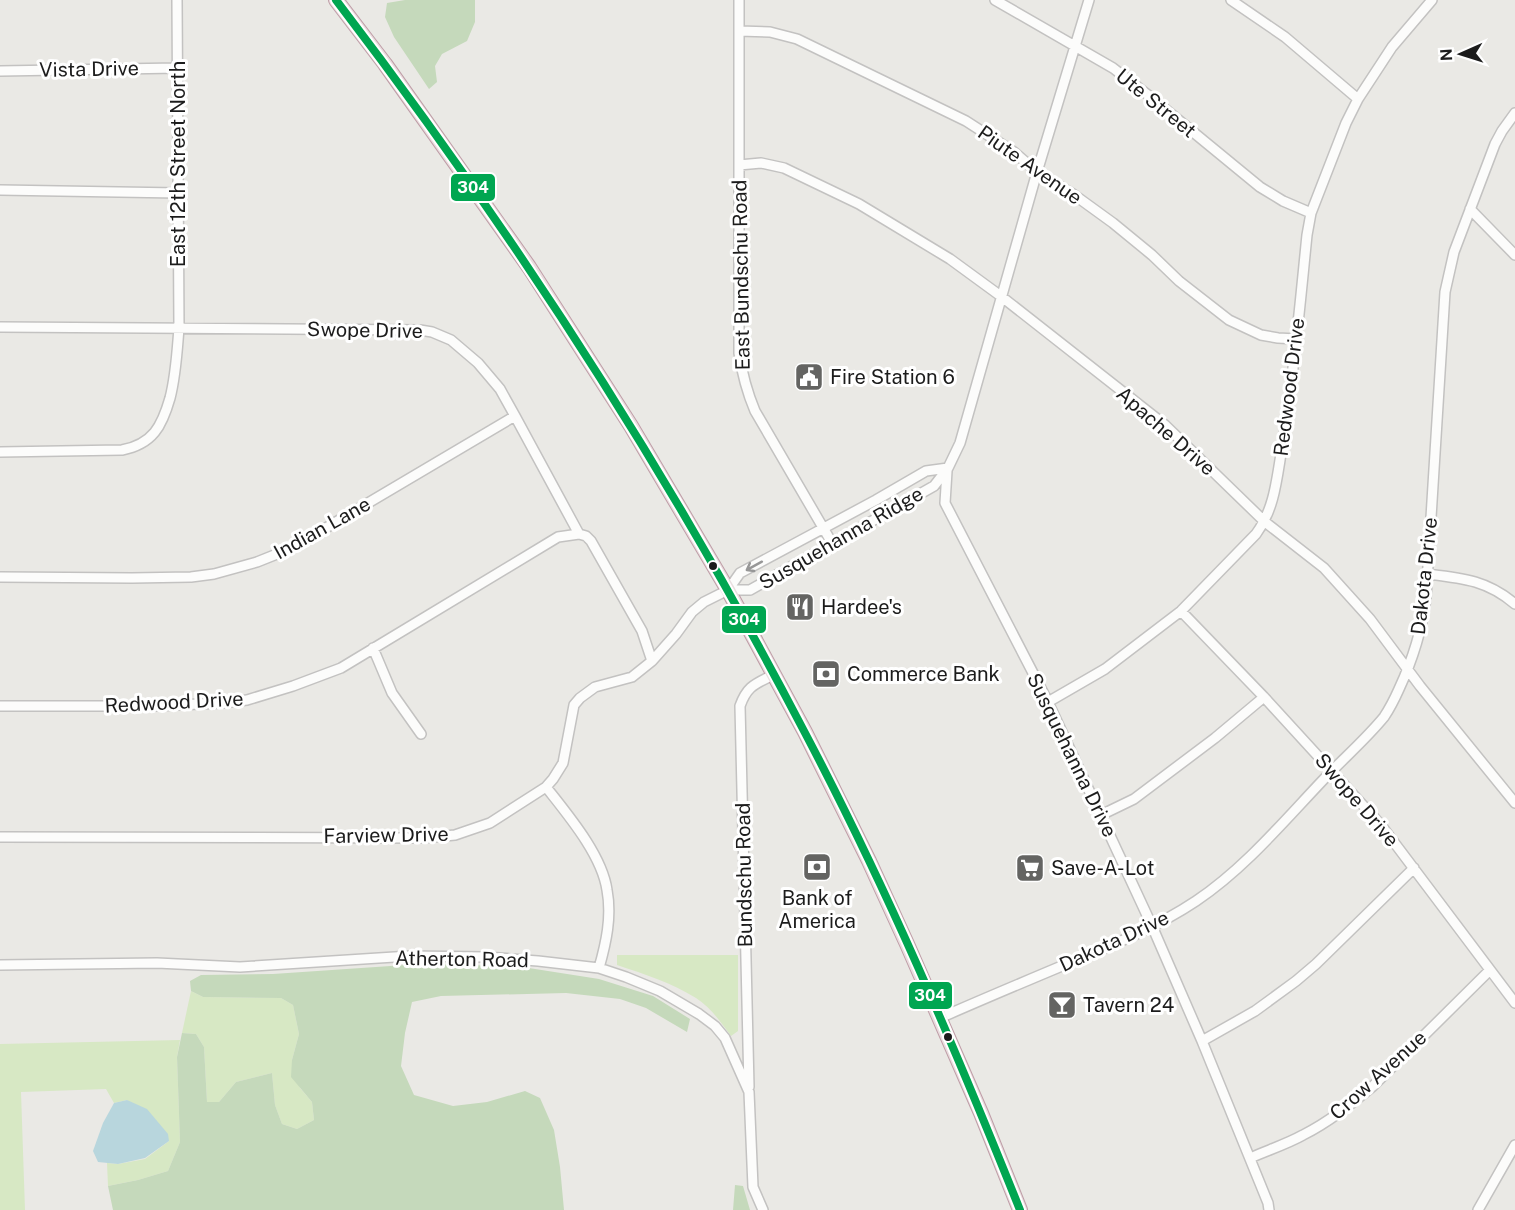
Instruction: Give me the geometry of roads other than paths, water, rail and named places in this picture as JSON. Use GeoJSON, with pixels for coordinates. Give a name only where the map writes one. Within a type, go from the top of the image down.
{"type":"FeatureCollection","features":[{"type":"Feature","properties":{"kind":"highway"},"geometry":{"type":"LineString","coordinates":[[336,0],[385,64],[528,265],[631,426],[728,590],[805,732],[869,861],[940,1018],[1020,1210]]}},
{"type":"Feature","properties":{"kind":"street","name":"East 12th Street North"},"geometry":{"type":"LineString","coordinates":[[0,452],[122,450],[142,444],[153,436],[165,416],[175,378],[179,328],[177,0]]}},
{"type":"Feature","properties":{"kind":"street","name":"East Bundschu Road"},"geometry":{"type":"LineString","coordinates":[[739,0],[739,353],[742,374],[755,411],[832,543]]}},
{"type":"Feature","properties":{"kind":"street","name":"Ute Street"},"geometry":{"type":"LineString","coordinates":[[995,0],[1113,68],[1148,94],[1260,187],[1283,201],[1311,213]]}},
{"type":"Feature","properties":{"kind":"street","name":"Susquehanna Ridge"},"geometry":{"type":"LineString","coordinates":[[728,590],[750,590],[934,486],[948,468],[960,442],[1089,0]]}},
{"type":"Feature","properties":{"kind":"street"},"geometry":{"type":"LineString","coordinates":[[1231,0],[1285,38],[1358,99]]}},
{"type":"Feature","properties":{"kind":"street","name":"Redwood Drive"},"geometry":{"type":"LineString","coordinates":[[1048,702],[1105,669],[1181,611],[1265,522],[1273,501],[1290,399],[1311,213],[1346,123],[1358,99],[1392,47],[1430,0]]}},
{"type":"Feature","properties":{"kind":"street","name":"Piute Avenue"},"geometry":{"type":"LineString","coordinates":[[739,31],[770,32],[797,39],[966,121],[1014,152],[1037,172],[1113,223],[1179,281],[1229,320],[1261,334],[1296,339]]}},
{"type":"Feature","properties":{"kind":"street","name":"Vista Drive"},"geometry":{"type":"LineString","coordinates":[[0,71],[178,68]]}},
{"type":"Feature","properties":{"kind":"street","name":"Dakota Drive"},"geometry":{"type":"LineString","coordinates":[[940,1018],[1116,943],[1152,926],[1196,900],[1232,873],[1257,849],[1370,734],[1386,714],[1408,668],[1419,639],[1423,620],[1445,292],[1454,252],[1495,144],[1515,113]]}},
{"type":"Feature","properties":{"kind":"street","name":"Apache Drive"},"geometry":{"type":"LineString","coordinates":[[739,165],[761,163],[784,168],[859,204],[950,259],[1165,425],[1265,522],[1324,568],[1370,619],[1478,759],[1515,803]]}},
{"type":"Feature","properties":{"kind":"street"},"geometry":{"type":"LineString","coordinates":[[0,190],[178,193]]}},
{"type":"Feature","properties":{"kind":"street"},"geometry":{"type":"LineString","coordinates":[[1470,209],[1515,255]]}},
{"type":"Feature","properties":{"kind":"street","name":"Swope Drive"},"geometry":{"type":"LineString","coordinates":[[0,327],[420,330],[451,340],[478,363],[500,389],[579,534],[591,541],[642,631],[652,662]]}},
{"type":"Feature","properties":{"kind":"street","name":"Indian Lane"},"geometry":{"type":"LineString","coordinates":[[0,577],[190,577],[214,574],[257,562],[292,548],[515,416]]}},
{"type":"Feature","properties":{"kind":"street","name":"Susquehanna Ridge"},"geometry":{"type":"LineString","coordinates":[[728,590],[740,573],[824,529],[926,471],[948,468]]}},
{"type":"Feature","properties":{"kind":"street","name":"Susquehanna Drive"},"geometry":{"type":"LineString","coordinates":[[948,468],[945,503],[1048,702],[1152,926],[1251,1158],[1269,1210]]}},
{"type":"Feature","properties":{"kind":"street","name":"Redwood Drive"},"geometry":{"type":"LineString","coordinates":[[0,706],[154,705],[247,700],[340,668],[558,537],[579,534]]}},
{"type":"Feature","properties":{"kind":"street"},"geometry":{"type":"LineString","coordinates":[[785,549],[793,564]]}},
{"type":"Feature","properties":{"kind":"street"},"geometry":{"type":"LineString","coordinates":[[1427,574],[1474,581],[1498,592],[1515,604]]}},
{"type":"Feature","properties":{"kind":"street","name":"Farview Drive"},"geometry":{"type":"LineString","coordinates":[[0,837],[424,838],[455,835],[490,823],[546,787],[563,763],[574,705],[580,698],[595,687],[632,677],[652,662],[692,612],[704,602],[728,590]]}},
{"type":"Feature","properties":{"kind":"street","name":"Swope Drive"},"geometry":{"type":"LineString","coordinates":[[1181,611],[1333,770],[1382,825],[1515,1003]]}},
{"type":"Feature","properties":{"kind":"street"},"geometry":{"type":"LineString","coordinates":[[373,648],[392,693],[420,735]]}},
{"type":"Feature","properties":{"kind":"street","name":"Bundschu Road"},"geometry":{"type":"LineString","coordinates":[[749,1092],[740,706],[744,695],[752,686],[774,675]]}},
{"type":"Feature","properties":{"kind":"street"},"geometry":{"type":"LineString","coordinates":[[1101,815],[1134,799],[1215,738],[1264,697]]}},
{"type":"Feature","properties":{"kind":"street"},"geometry":{"type":"LineString","coordinates":[[546,787],[581,833],[598,864],[608,891],[607,940],[599,968]]}},
{"type":"Feature","properties":{"kind":"street"},"geometry":{"type":"LineString","coordinates":[[1202,1041],[1255,1011],[1296,981],[1414,868]]}},
{"type":"Feature","properties":{"kind":"street","name":"Atherton Road"},"geometry":{"type":"LineString","coordinates":[[0,966],[157,963],[240,967],[410,956],[486,957],[599,968],[626,976],[660,991],[699,1014],[715,1026],[725,1038],[749,1092],[753,1187],[763,1210]]}},
{"type":"Feature","properties":{"kind":"street","name":"Crow Avenue"},"geometry":{"type":"LineString","coordinates":[[1251,1158],[1302,1136],[1327,1122],[1354,1102],[1490,970]]}},
{"type":"Feature","properties":{"kind":"street"},"geometry":{"type":"LineString","coordinates":[[1478,1210],[1515,1145]]}},
{"type":"Feature","properties":{"kind":"water"},"geometry":{"type":"Polygon","coordinates":[[[127,1100],[147,1109],[168,1134],[169,1141],[145,1158],[118,1164],[98,1162],[93,1151],[103,1123],[114,1103],[127,1100]]]}},
{"type":"Feature","properties":{"kind":"place","name":"Fire Station 6"},"geometry":{"type":"Point","coordinates":[809,377]}},
{"type":"Feature","properties":{"kind":"place","name":"Hardee's"},"geometry":{"type":"Point","coordinates":[800,607]}},
{"type":"Feature","properties":{"kind":"place","name":"Commerce Bank"},"geometry":{"type":"Point","coordinates":[826,674]}},
{"type":"Feature","properties":{"kind":"place","name":"Bank of America"},"geometry":{"type":"Point","coordinates":[817,867]}},
{"type":"Feature","properties":{"kind":"place","name":"Save-A-Lot"},"geometry":{"type":"Point","coordinates":[1030,868]}},
{"type":"Feature","properties":{"kind":"place","name":"Tavern 24"},"geometry":{"type":"Point","coordinates":[1062,1005]}}]}
